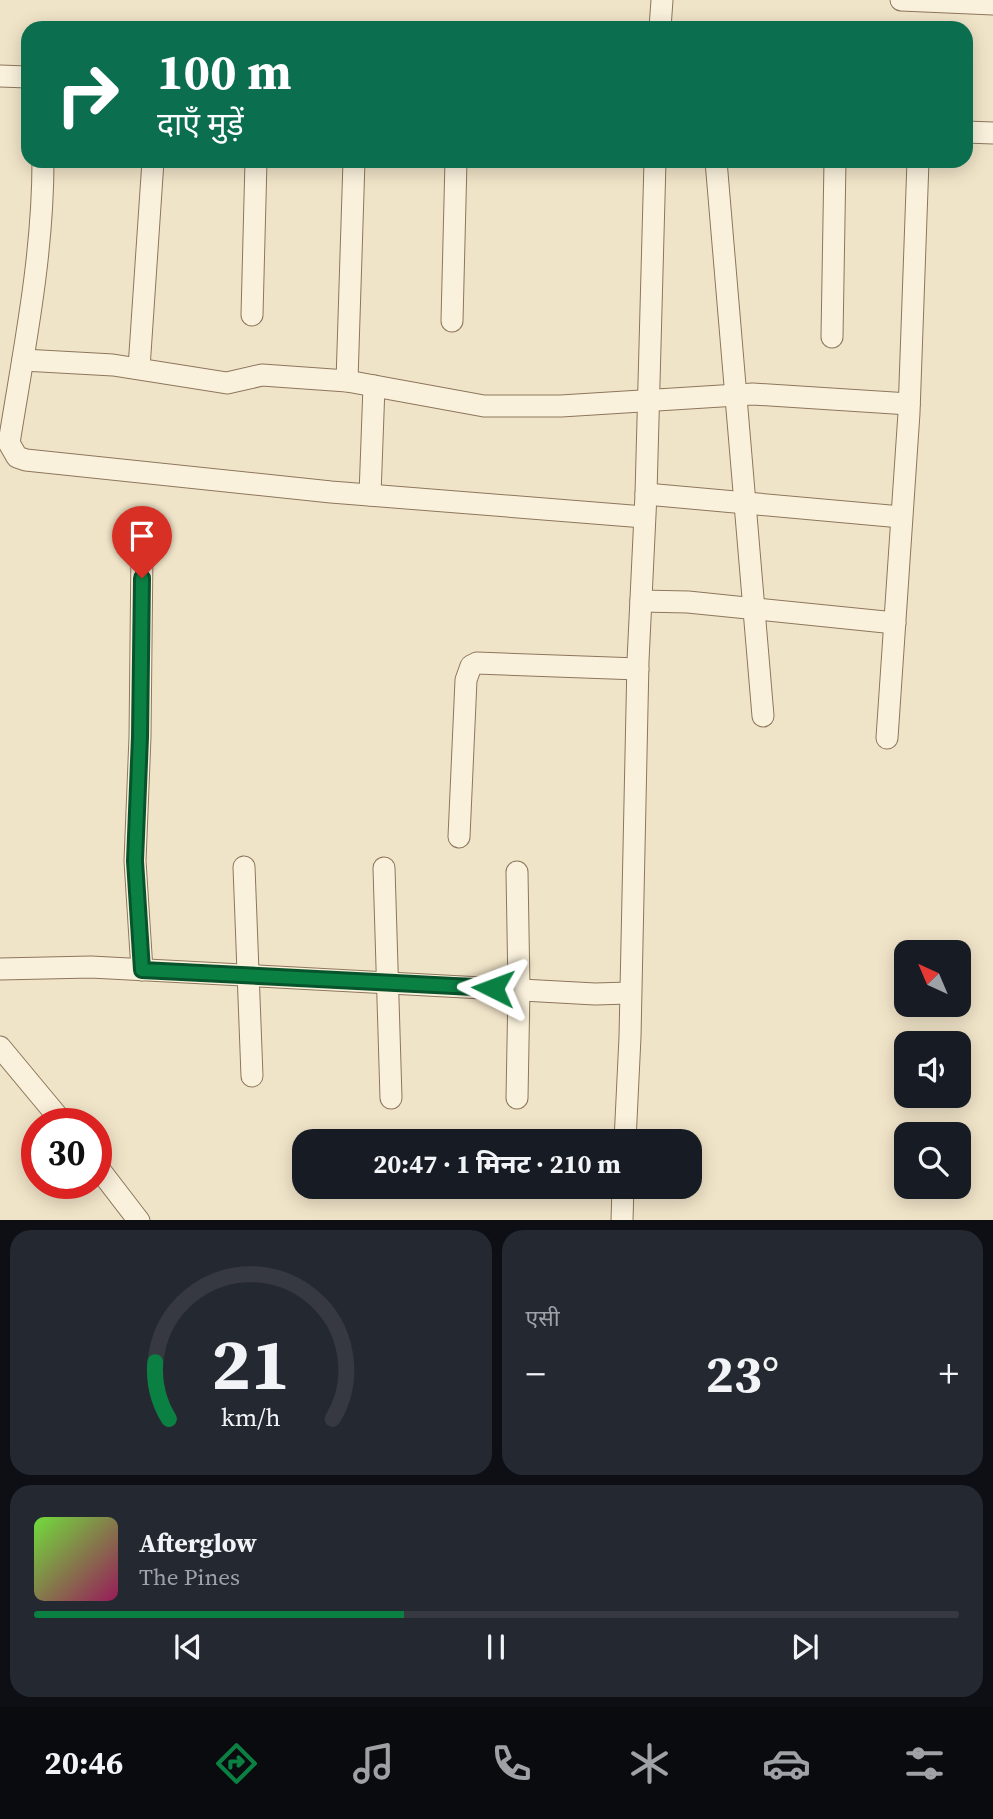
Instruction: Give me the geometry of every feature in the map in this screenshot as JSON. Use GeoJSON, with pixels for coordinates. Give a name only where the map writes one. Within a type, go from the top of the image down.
{"type":"FeatureCollection","features":[{"type":"Feature","properties":{"kind":"street"},"geometry":{"type":"LineString","coordinates":[[660,21],[662,0]]}},
{"type":"Feature","properties":{"kind":"street"},"geometry":{"type":"LineString","coordinates":[[901,0],[993,4]]}},
{"type":"Feature","properties":{"kind":"street"},"geometry":{"type":"LineString","coordinates":[[0,76],[21,77]]}},
{"type":"Feature","properties":{"kind":"street"},"geometry":{"type":"LineString","coordinates":[[973,132],[993,133]]}},
{"type":"Feature","properties":{"kind":"street"},"geometry":{"type":"LineString","coordinates":[[43,168],[43,216],[39,257],[9,443],[17,457],[370,495],[644,517]]}},
{"type":"Feature","properties":{"kind":"street"},"geometry":{"type":"LineString","coordinates":[[139,368],[153,168]]}},
{"type":"Feature","properties":{"kind":"street"},"geometry":{"type":"LineString","coordinates":[[252,315],[256,168]]}},
{"type":"Feature","properties":{"kind":"street"},"geometry":{"type":"LineString","coordinates":[[346,381],[354,168]]}},
{"type":"Feature","properties":{"kind":"street"},"geometry":{"type":"LineString","coordinates":[[452,321],[456,168]]}},
{"type":"Feature","properties":{"kind":"street"},"geometry":{"type":"LineString","coordinates":[[626,1129],[655,168]]}},
{"type":"Feature","properties":{"kind":"street"},"geometry":{"type":"LineString","coordinates":[[717,168],[763,716]]}},
{"type":"Feature","properties":{"kind":"street"},"geometry":{"type":"LineString","coordinates":[[832,337],[835,168]]}},
{"type":"Feature","properties":{"kind":"street"},"geometry":{"type":"LineString","coordinates":[[887,738],[909,404],[918,168]]}},
{"type":"Feature","properties":{"kind":"street"},"geometry":{"type":"LineString","coordinates":[[23,360],[113,365],[227,383],[262,374],[346,381],[484,407],[561,406],[736,395],[909,404]]}},
{"type":"Feature","properties":{"kind":"street"},"geometry":{"type":"LineString","coordinates":[[370,495],[374,386]]}},
{"type":"Feature","properties":{"kind":"street"},"geometry":{"type":"LineString","coordinates":[[646,494],[901,517]]}},
{"type":"Feature","properties":{"kind":"street"},"geometry":{"type":"LineString","coordinates":[[142,552],[140,737],[135,861],[142,970]]}},
{"type":"Feature","properties":{"kind":"street"},"geometry":{"type":"LineString","coordinates":[[641,601],[688,602],[895,623]]}},
{"type":"Feature","properties":{"kind":"street"},"geometry":{"type":"LineString","coordinates":[[459,837],[466,680],[471,666],[477,663],[638,669]]}},
{"type":"Feature","properties":{"kind":"street"},"geometry":{"type":"LineString","coordinates":[[244,867],[252,1076]]}},
{"type":"Feature","properties":{"kind":"street"},"geometry":{"type":"LineString","coordinates":[[384,868],[391,1098]]}},
{"type":"Feature","properties":{"kind":"street"},"geometry":{"type":"LineString","coordinates":[[517,872],[517,1098]]}},
{"type":"Feature","properties":{"kind":"street"},"geometry":{"type":"LineString","coordinates":[[0,969],[56,966],[629,993]]}},
{"type":"Feature","properties":{"kind":"street"},"geometry":{"type":"LineString","coordinates":[[0,1047],[51,1108]]}},
{"type":"Feature","properties":{"kind":"street"},"geometry":{"type":"LineString","coordinates":[[112,1185],[139,1220]]}},
{"type":"Feature","properties":{"kind":"street"},"geometry":{"type":"LineString","coordinates":[[622,1220],[623,1199]]}},
{"type":"Feature","properties":{"kind":"route"},"geometry":{"type":"LineString","coordinates":[[142,578],[135,861],[142,970],[493,988]]}}]}
